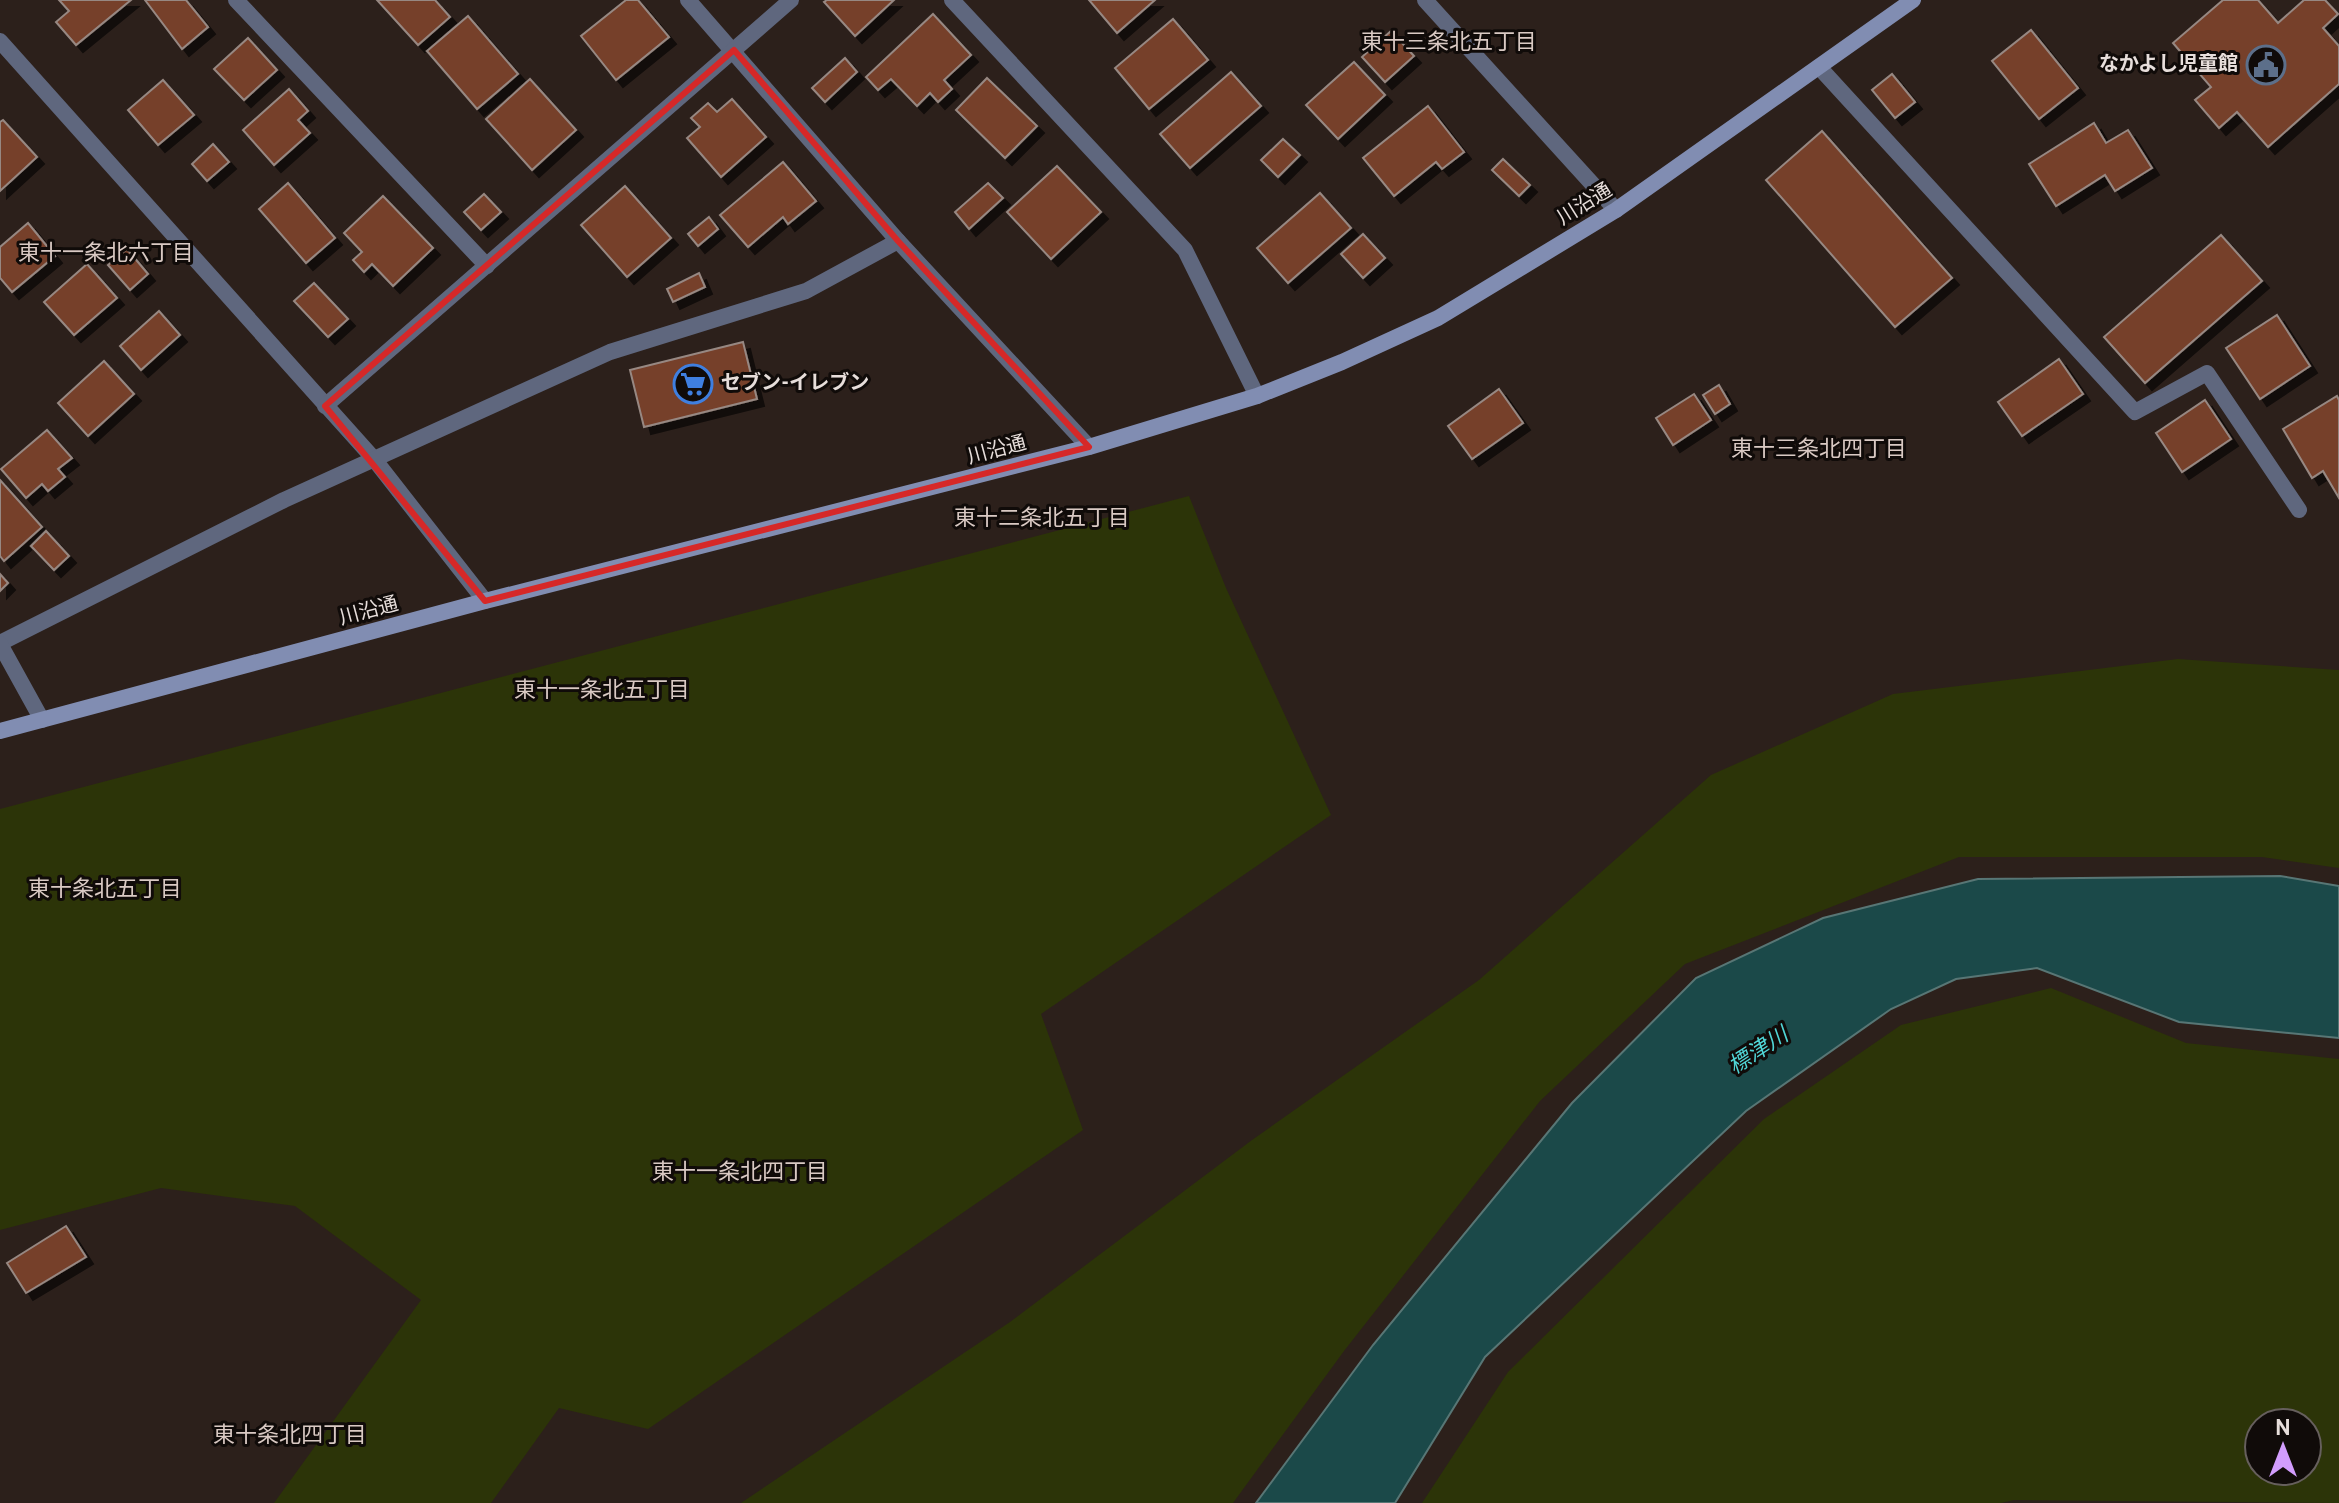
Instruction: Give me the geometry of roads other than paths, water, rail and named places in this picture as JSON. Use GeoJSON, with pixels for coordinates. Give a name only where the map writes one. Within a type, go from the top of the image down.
{"type":"FeatureCollection","features":[{"type":"Feature","properties":{"kind":"street"},"geometry":{"type":"LineString","coordinates":[[236,0],[487,266]]}},
{"type":"Feature","properties":{"kind":"street"},"geometry":{"type":"LineString","coordinates":[[688,0],[898,241],[1089,447]]}},
{"type":"Feature","properties":{"kind":"street"},"geometry":{"type":"LineString","coordinates":[[325,406],[791,0]]}},
{"type":"Feature","properties":{"kind":"street"},"geometry":{"type":"LineString","coordinates":[[952,0],[1185,250],[1257,396]]}},
{"type":"Feature","properties":{"kind":"street"},"geometry":{"type":"LineString","coordinates":[[1425,0],[1616,210]]}},
{"type":"Feature","properties":{"kind":"street","name":"川沿通"},"geometry":{"type":"LineString","coordinates":[[0,731],[485,601],[1089,447],[1257,396],[1342,362],[1438,318],[1616,210],[1913,0]]}},
{"type":"Feature","properties":{"kind":"street"},"geometry":{"type":"LineString","coordinates":[[0,41],[374,459],[485,601]]}},
{"type":"Feature","properties":{"kind":"street"},"geometry":{"type":"LineString","coordinates":[[1819,67],[2135,412],[2207,373],[2299,510]]}},
{"type":"Feature","properties":{"kind":"street"},"geometry":{"type":"LineString","coordinates":[[42,720],[0,644],[374,459],[610,352],[806,291],[898,241]]}},
{"type":"Feature","properties":{"kind":"water","name":"標津川"},"geometry":{"type":"Polygon","coordinates":[[[2280,876],[2339,886],[2339,1038],[2179,1022],[2037,968],[1956,979],[1891,1009],[1746,1111],[1485,1357],[1395,1503],[1256,1503],[1373,1345],[1572,1103],[1696,978],[1823,918],[1978,879],[2280,876]]]}},
{"type":"Feature","properties":{"kind":"place","name":"なかよし児童館"},"geometry":{"type":"Point","coordinates":[2266,65]}},
{"type":"Feature","properties":{"kind":"place","name":"セブン-イレブン"},"geometry":{"type":"Point","coordinates":[693,384]}},
{"type":"Feature","properties":{"kind":"district","name":"東十三条北五丁目"},"geometry":{"type":"Point","coordinates":[1449,43]}},
{"type":"Feature","properties":{"kind":"district","name":"東十一条北六丁目"},"geometry":{"type":"Point","coordinates":[106,254]}},
{"type":"Feature","properties":{"kind":"district","name":"東十三条北四丁目"},"geometry":{"type":"Point","coordinates":[1819,450]}},
{"type":"Feature","properties":{"kind":"district","name":"東十二条北五丁目"},"geometry":{"type":"Point","coordinates":[1042,519]}},
{"type":"Feature","properties":{"kind":"district","name":"東十一条北五丁目"},"geometry":{"type":"Point","coordinates":[602,691]}},
{"type":"Feature","properties":{"kind":"district","name":"東十条北五丁目"},"geometry":{"type":"Point","coordinates":[105,890]}},
{"type":"Feature","properties":{"kind":"district","name":"東十一条北四丁目"},"geometry":{"type":"Point","coordinates":[740,1173]}},
{"type":"Feature","properties":{"kind":"district","name":"東十条北四丁目"},"geometry":{"type":"Point","coordinates":[290,1436]}}]}
